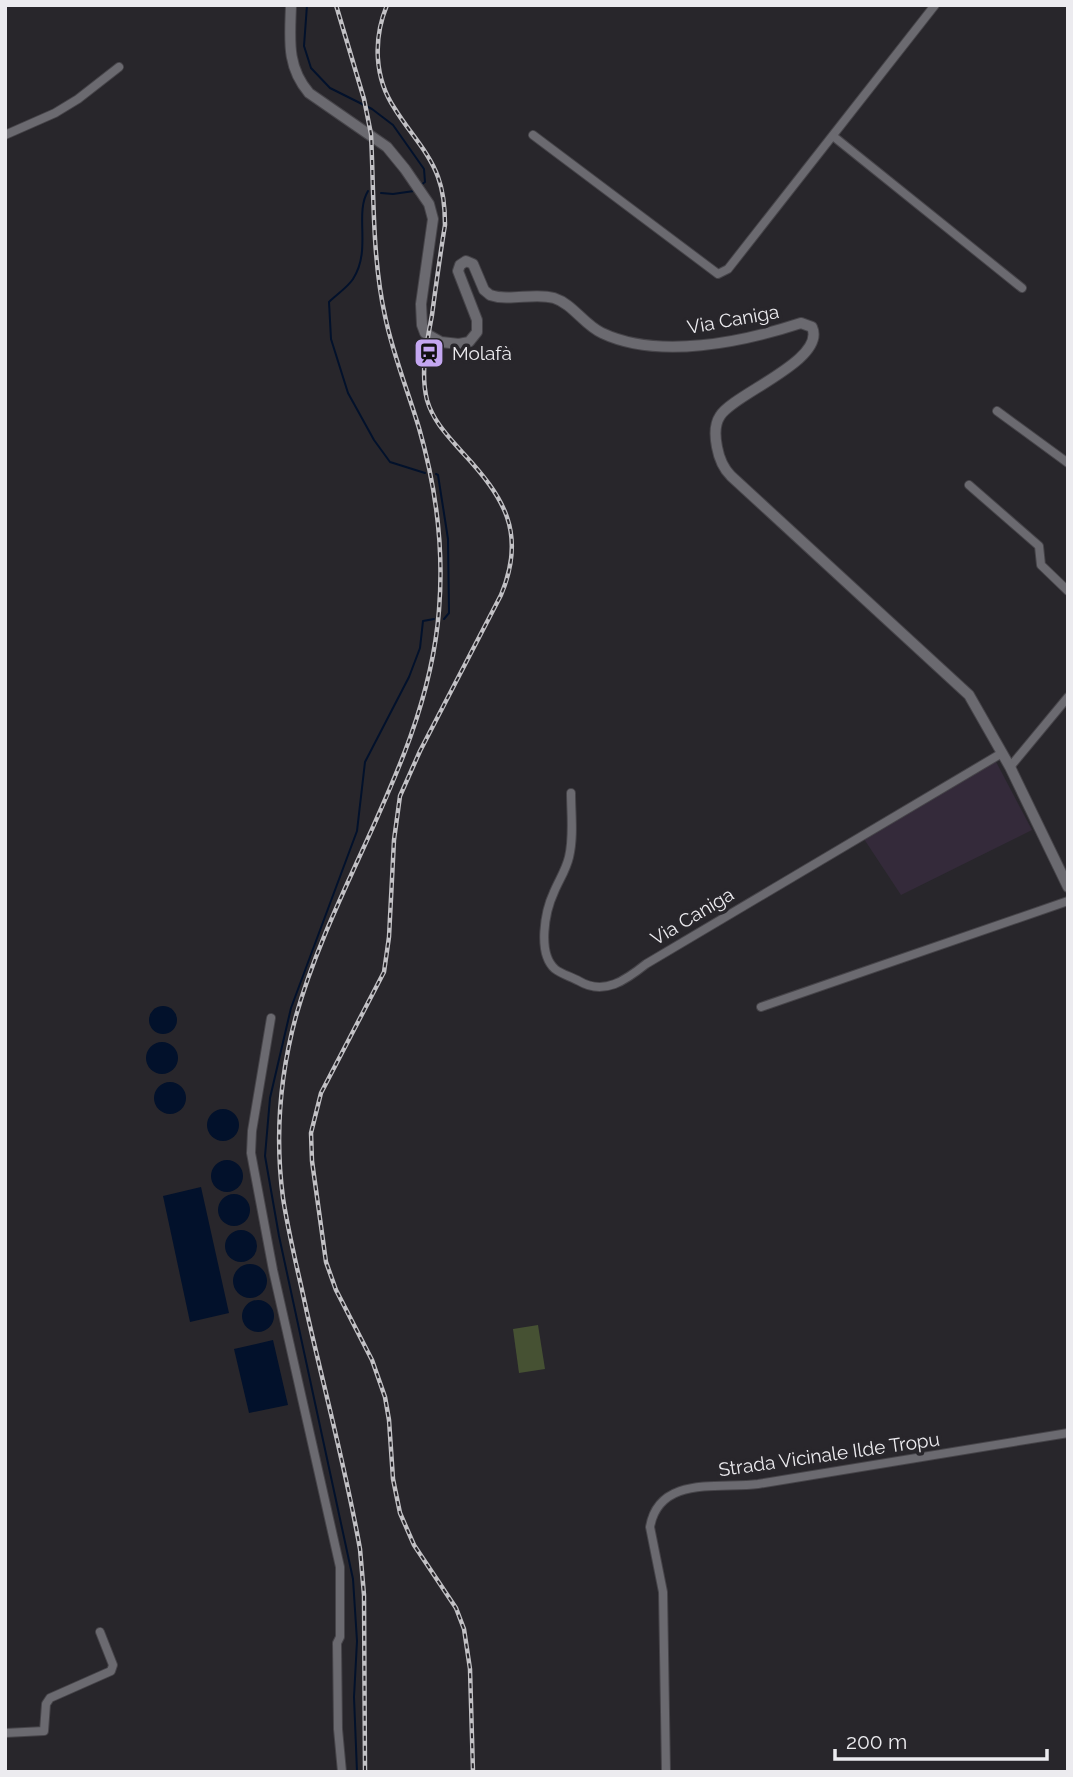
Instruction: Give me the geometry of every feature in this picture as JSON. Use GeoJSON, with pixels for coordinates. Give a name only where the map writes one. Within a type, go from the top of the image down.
{"type":"FeatureCollection","features":[{"type":"Feature","properties":{"kind":"street","name":"Via Caniga"},"geometry":{"type":"LineString","coordinates":[[291,5],[292,63],[302,84],[309,93],[387,146],[423,194],[433,219],[421,304],[422,325],[428,336],[441,342],[464,343],[477,332],[477,320],[458,271],[460,265],[466,261],[472,264],[484,290],[490,295],[554,298],[598,332],[635,344],[679,346],[762,335],[801,323],[812,327],[814,338],[808,348],[765,385],[721,414],[716,423],[721,462],[730,476],[964,689],[981,712],[1010,767],[1068,887]]}},
{"type":"Feature","properties":{"kind":"street"},"geometry":{"type":"LineString","coordinates":[[533,135],[719,274],[728,270],[935,5]]}},
{"type":"Feature","properties":{"kind":"street"},"geometry":{"type":"LineString","coordinates":[[5,135],[55,113],[78,99],[118,67]]}},
{"type":"Feature","properties":{"kind":"street"},"geometry":{"type":"LineString","coordinates":[[833,136],[1022,288]]}},
{"type":"Feature","properties":{"kind":"street"},"geometry":{"type":"LineString","coordinates":[[997,411],[1068,463]]}},
{"type":"Feature","properties":{"kind":"street"},"geometry":{"type":"LineString","coordinates":[[969,485],[1040,546],[1041,565],[1068,591]]}},
{"type":"Feature","properties":{"kind":"street"},"geometry":{"type":"LineString","coordinates":[[1010,767],[1068,697]]}},
{"type":"Feature","properties":{"kind":"street","name":"Via Caniga"},"geometry":{"type":"LineString","coordinates":[[571,793],[572,832],[569,856],[548,911],[545,950],[555,969],[595,988],[607,987],[630,977],[646,964],[1002,753]]}},
{"type":"Feature","properties":{"kind":"street"},"geometry":{"type":"LineString","coordinates":[[761,1007],[1068,901]]}},
{"type":"Feature","properties":{"kind":"street"},"geometry":{"type":"LineString","coordinates":[[271,1018],[252,1131],[251,1153],[273,1270],[340,1567],[340,1626],[337,1643],[338,1729],[342,1772]]}},
{"type":"Feature","properties":{"kind":"street","name":"Strada Vicinale Ilde Tropu"},"geometry":{"type":"LineString","coordinates":[[666,1772],[663,1592],[650,1527],[652,1517],[673,1493],[690,1486],[733,1487],[758,1484],[1068,1433]]}},
{"type":"Feature","properties":{"kind":"street"},"geometry":{"type":"LineString","coordinates":[[5,1733],[44,1731],[46,1704],[50,1698],[111,1671],[113,1665],[100,1632]]}},
{"type":"Feature","properties":{"kind":"shaded area"},"geometry":{"type":"Polygon","coordinates":[[[993,756],[1032,830],[901,895],[864,839],[993,756]]]}},
{"type":"Feature","properties":{"kind":"green space"},"geometry":{"type":"Polygon","coordinates":[[[538,1325],[545,1369],[519,1373],[513,1329],[538,1325]]]}},
{"type":"Feature","properties":{"kind":"water"},"geometry":{"type":"Polygon","coordinates":[[[163,1006],[173,1010],[177,1020],[173,1030],[163,1034],[153,1030],[149,1020],[153,1010],[163,1006]]]}},
{"type":"Feature","properties":{"kind":"water"},"geometry":{"type":"Polygon","coordinates":[[[162,1042],[173,1047],[178,1058],[173,1069],[162,1074],[151,1069],[146,1058],[151,1047],[162,1042]]]}},
{"type":"Feature","properties":{"kind":"water"},"geometry":{"type":"Polygon","coordinates":[[[170,1082],[181,1087],[186,1098],[181,1109],[170,1114],[159,1109],[154,1098],[159,1087],[170,1082]]]}},
{"type":"Feature","properties":{"kind":"water"},"geometry":{"type":"Polygon","coordinates":[[[223,1109],[234,1114],[239,1125],[234,1136],[223,1141],[212,1136],[207,1125],[212,1114],[223,1109]]]}},
{"type":"Feature","properties":{"kind":"water"},"geometry":{"type":"Polygon","coordinates":[[[227,1160],[238,1165],[243,1176],[238,1187],[227,1192],[216,1187],[211,1176],[216,1165],[227,1160]]]}},
{"type":"Feature","properties":{"kind":"water"},"geometry":{"type":"Polygon","coordinates":[[[201,1187],[229,1313],[190,1322],[163,1196],[201,1187]]]}},
{"type":"Feature","properties":{"kind":"water"},"geometry":{"type":"Polygon","coordinates":[[[234,1194],[246,1198],[250,1210],[246,1222],[234,1226],[222,1222],[218,1210],[222,1198],[234,1194]]]}},
{"type":"Feature","properties":{"kind":"water"},"geometry":{"type":"Polygon","coordinates":[[[241,1230],[253,1234],[257,1246],[253,1258],[241,1262],[229,1258],[225,1246],[229,1234],[241,1230]]]}},
{"type":"Feature","properties":{"kind":"water"},"geometry":{"type":"Polygon","coordinates":[[[250,1264],[262,1269],[267,1281],[262,1293],[250,1298],[238,1293],[233,1281],[238,1269],[250,1264]]]}},
{"type":"Feature","properties":{"kind":"water"},"geometry":{"type":"Polygon","coordinates":[[[258,1300],[269,1305],[274,1316],[269,1327],[258,1332],[247,1327],[242,1316],[247,1305],[258,1300]]]}},
{"type":"Feature","properties":{"kind":"water"},"geometry":{"type":"Polygon","coordinates":[[[273,1340],[288,1405],[249,1413],[234,1349],[273,1340]]]}},
{"type":"Feature","properties":{"kind":"waterway"},"geometry":{"type":"LineString","coordinates":[[307,5],[304,46],[311,68],[330,88],[372,109],[393,125],[424,169],[425,182],[421,185]]}},
{"type":"Feature","properties":{"kind":"waterway"},"geometry":{"type":"LineString","coordinates":[[368,191],[362,210],[359,268],[351,282],[329,302],[331,339],[348,393],[374,440],[390,462],[425,473]]}},
{"type":"Feature","properties":{"kind":"waterway"},"geometry":{"type":"LineString","coordinates":[[381,193],[414,191]]}},
{"type":"Feature","properties":{"kind":"waterway"},"geometry":{"type":"LineString","coordinates":[[436,474],[448,539],[449,613],[444,619]]}},
{"type":"Feature","properties":{"kind":"waterway"},"geometry":{"type":"LineString","coordinates":[[357,1772],[354,1697],[357,1641],[353,1579],[279,1236],[265,1156],[270,1098],[291,1008],[357,831],[365,762],[409,677],[420,648],[423,621],[434,619]]}},
{"type":"Feature","properties":{"kind":"railway"},"geometry":{"type":"LineString","coordinates":[[336,5],[364,99],[371,134],[376,248],[381,294],[392,345],[419,428],[430,473],[440,564],[439,610],[431,664],[418,716],[313,965],[296,1016],[280,1107],[279,1153],[285,1213],[360,1549],[364,1595],[365,1772]]}},
{"type":"Feature","properties":{"kind":"railway"},"geometry":{"type":"LineString","coordinates":[[387,5],[378,45],[383,84],[395,109],[434,168],[442,189],[444,207],[445,225],[425,357],[427,400],[442,428],[500,501],[511,534],[512,553],[509,573],[501,595],[420,751],[400,796],[384,972],[321,1093],[311,1133],[312,1161],[326,1262],[336,1290],[372,1360],[385,1397],[393,1479],[400,1513],[414,1545],[456,1608],[464,1629],[470,1669],[473,1772]]}},
{"type":"Feature","properties":{"kind":"place","name":"Molafà"},"geometry":{"type":"Point","coordinates":[429,353]}}]}
